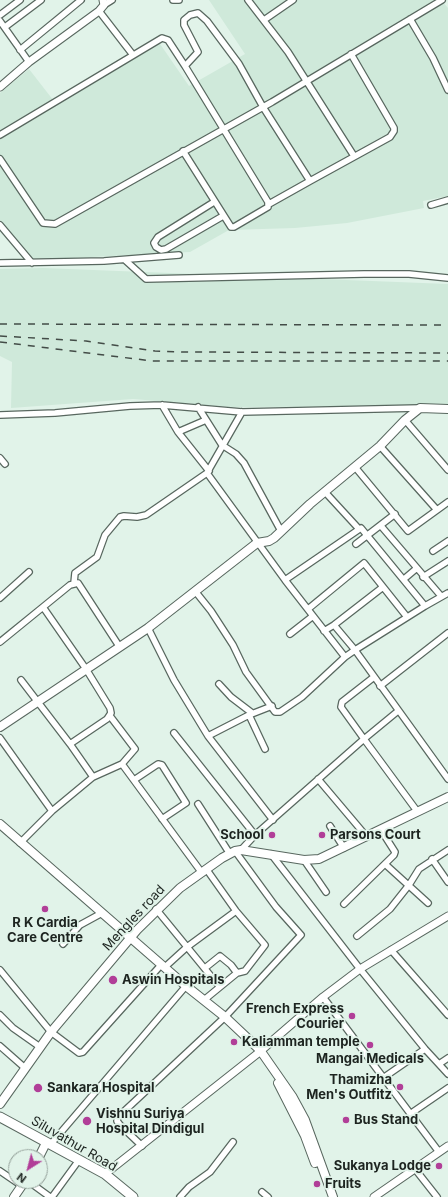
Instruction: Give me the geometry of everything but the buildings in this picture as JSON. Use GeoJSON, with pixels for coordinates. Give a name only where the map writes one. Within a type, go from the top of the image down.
{"type":"FeatureCollection","features":[{"type":"Feature","properties":{"kind":"main road"},"geometry":{"type":"LineString","coordinates":[[0,727],[148,628],[257,543],[269,541],[380,446],[405,420],[420,408],[448,409]]}},
{"type":"Feature","properties":{"kind":"main road"},"geometry":{"type":"LineString","coordinates":[[235,852],[270,854],[304,860],[319,859],[448,797]]}},
{"type":"Feature","properties":{"kind":"main road"},"geometry":{"type":"LineString","coordinates":[[0,824],[186,986],[225,1017],[257,1050],[292,1096],[305,1120],[327,1197]]}},
{"type":"Feature","properties":{"kind":"main road","name":"Mengles road"},"geometry":{"type":"LineString","coordinates":[[0,1104],[51,1032],[90,984],[156,910],[180,888],[235,852]]}},
{"type":"Feature","properties":{"kind":"main road","name":"Siluvathur Road"},"geometry":{"type":"LineString","coordinates":[[0,1117],[106,1174],[132,1197]]}},
{"type":"Feature","properties":{"kind":"main road"},"geometry":{"type":"LineString","coordinates":[[44,1149],[48,1144]]}},
{"type":"Feature","properties":{"kind":"main road"},"geometry":{"type":"LineString","coordinates":[[315,1155],[333,1197]]}},
{"type":"Feature","properties":{"kind":"main road"},"geometry":{"type":"LineString","coordinates":[[14,1197],[20,1189]]}},
{"type":"Feature","properties":{"kind":"street"},"geometry":{"type":"LineString","coordinates":[[0,15],[20,0]]}},
{"type":"Feature","properties":{"kind":"street"},"geometry":{"type":"LineString","coordinates":[[5,27],[41,0]]}},
{"type":"Feature","properties":{"kind":"street"},"geometry":{"type":"LineString","coordinates":[[20,50],[81,0]]}},
{"type":"Feature","properties":{"kind":"street"},"geometry":{"type":"LineString","coordinates":[[0,87],[29,62],[99,11],[104,3],[112,0]]}},
{"type":"Feature","properties":{"kind":"street"},"geometry":{"type":"LineString","coordinates":[[173,0],[179,0]]}},
{"type":"Feature","properties":{"kind":"street"},"geometry":{"type":"LineString","coordinates":[[248,0],[307,80],[354,156]]}},
{"type":"Feature","properties":{"kind":"street"},"geometry":{"type":"LineString","coordinates":[[264,20],[293,0]]}},
{"type":"Feature","properties":{"kind":"street"},"geometry":{"type":"LineString","coordinates":[[0,159],[43,223],[55,224],[263,107],[442,0]]}},
{"type":"Feature","properties":{"kind":"street"},"geometry":{"type":"LineString","coordinates":[[99,11],[133,55]]}},
{"type":"Feature","properties":{"kind":"street"},"geometry":{"type":"LineString","coordinates":[[185,66],[198,52],[183,22],[186,17],[198,13],[207,21],[239,64],[263,107],[310,181]]}},
{"type":"Feature","properties":{"kind":"street"},"geometry":{"type":"LineString","coordinates":[[410,19],[433,58],[448,90]]}},
{"type":"Feature","properties":{"kind":"street"},"geometry":{"type":"LineString","coordinates":[[0,21],[29,62]]}},
{"type":"Feature","properties":{"kind":"street"},"geometry":{"type":"LineString","coordinates":[[0,135],[162,38],[166,38],[224,128],[269,204]]}},
{"type":"Feature","properties":{"kind":"street"},"geometry":{"type":"LineString","coordinates":[[183,151],[231,227],[234,227],[266,209],[269,204],[390,137],[394,128],[351,54]]}},
{"type":"Feature","properties":{"kind":"street"},"geometry":{"type":"LineString","coordinates":[[431,205],[448,200]]}},
{"type":"Feature","properties":{"kind":"street"},"geometry":{"type":"LineString","coordinates":[[214,202],[158,237],[154,243],[156,247],[161,250],[166,249],[223,216]]}},
{"type":"Feature","properties":{"kind":"street"},"geometry":{"type":"LineString","coordinates":[[0,225],[32,263]]}},
{"type":"Feature","properties":{"kind":"street"},"geometry":{"type":"LineString","coordinates":[[0,263],[125,260],[179,255]]}},
{"type":"Feature","properties":{"kind":"street"},"geometry":{"type":"LineString","coordinates":[[125,260],[146,279],[394,274],[427,275],[448,278]]}},
{"type":"Feature","properties":{"kind":"street"},"geometry":{"type":"LineString","coordinates":[[162,405],[178,432],[208,472],[257,543],[345,657]]}},
{"type":"Feature","properties":{"kind":"street"},"geometry":{"type":"LineString","coordinates":[[0,415],[55,413],[130,406],[162,405],[198,406],[242,412],[420,408]]}},
{"type":"Feature","properties":{"kind":"street"},"geometry":{"type":"LineString","coordinates":[[198,406],[222,445],[236,454],[244,463],[281,530]]}},
{"type":"Feature","properties":{"kind":"street"},"geometry":{"type":"LineString","coordinates":[[0,642],[74,583],[75,573],[98,557],[105,535],[120,518],[124,516],[137,517],[146,515],[208,472],[242,412]]}},
{"type":"Feature","properties":{"kind":"street"},"geometry":{"type":"LineString","coordinates":[[178,432],[206,420]]}},
{"type":"Feature","properties":{"kind":"street"},"geometry":{"type":"LineString","coordinates":[[405,420],[448,470]]}},
{"type":"Feature","properties":{"kind":"street"},"geometry":{"type":"LineString","coordinates":[[380,446],[437,510]]}},
{"type":"Feature","properties":{"kind":"street"},"geometry":{"type":"LineString","coordinates":[[0,458],[5,464]]}},
{"type":"Feature","properties":{"kind":"street"},"geometry":{"type":"LineString","coordinates":[[355,467],[408,531],[448,502]]}},
{"type":"Feature","properties":{"kind":"street"},"geometry":{"type":"LineString","coordinates":[[325,492],[359,529],[363,529],[425,606]]}},
{"type":"Feature","properties":{"kind":"street"},"geometry":{"type":"LineString","coordinates":[[356,544],[395,514]]}},
{"type":"Feature","properties":{"kind":"street"},"geometry":{"type":"LineString","coordinates":[[381,526],[423,577],[441,596]]}},
{"type":"Feature","properties":{"kind":"street"},"geometry":{"type":"LineString","coordinates":[[285,580],[359,529]]}},
{"type":"Feature","properties":{"kind":"street"},"geometry":{"type":"LineString","coordinates":[[433,551],[448,541]]}},
{"type":"Feature","properties":{"kind":"street"},"geometry":{"type":"LineString","coordinates":[[423,577],[448,561]]}},
{"type":"Feature","properties":{"kind":"street"},"geometry":{"type":"LineString","coordinates":[[308,609],[364,563],[407,616]]}},
{"type":"Feature","properties":{"kind":"street"},"geometry":{"type":"LineString","coordinates":[[404,579],[416,568]]}},
{"type":"Feature","properties":{"kind":"street"},"geometry":{"type":"LineString","coordinates":[[0,598],[29,572]]}},
{"type":"Feature","properties":{"kind":"street"},"geometry":{"type":"LineString","coordinates":[[74,583],[78,583],[82,586],[120,646]]}},
{"type":"Feature","properties":{"kind":"street"},"geometry":{"type":"LineString","coordinates":[[324,631],[383,587]]}},
{"type":"Feature","properties":{"kind":"street"},"geometry":{"type":"LineString","coordinates":[[195,591],[211,611],[241,658],[246,672],[275,712],[280,712],[302,697],[345,657],[355,650],[407,616],[448,593]]}},
{"type":"Feature","properties":{"kind":"street"},"geometry":{"type":"LineString","coordinates":[[20,843],[52,811],[93,777],[122,764],[135,749],[110,716],[110,708],[86,669],[43,607]]}},
{"type":"Feature","properties":{"kind":"street"},"geometry":{"type":"LineString","coordinates":[[290,634],[313,616]]}},
{"type":"Feature","properties":{"kind":"street"},"geometry":{"type":"LineString","coordinates":[[334,625],[355,650],[448,778]]}},
{"type":"Feature","properties":{"kind":"street"},"geometry":{"type":"LineString","coordinates":[[148,628],[174,680],[208,736],[273,820]]}},
{"type":"Feature","properties":{"kind":"street"},"geometry":{"type":"LineString","coordinates":[[380,686],[448,633]]}},
{"type":"Feature","properties":{"kind":"street"},"geometry":{"type":"LineString","coordinates":[[374,677],[345,699],[341,705],[417,811]]}},
{"type":"Feature","properties":{"kind":"street"},"geometry":{"type":"LineString","coordinates":[[21,680],[70,744],[93,777]]}},
{"type":"Feature","properties":{"kind":"street"},"geometry":{"type":"LineString","coordinates":[[219,684],[250,714],[265,749]]}},
{"type":"Feature","properties":{"kind":"street"},"geometry":{"type":"LineString","coordinates":[[208,736],[250,714],[272,706]]}},
{"type":"Feature","properties":{"kind":"street"},"geometry":{"type":"LineString","coordinates":[[235,852],[398,711]]}},
{"type":"Feature","properties":{"kind":"street"},"geometry":{"type":"LineString","coordinates":[[70,744],[110,716]]}},
{"type":"Feature","properties":{"kind":"street"},"geometry":{"type":"LineString","coordinates":[[174,733],[255,835]]}},
{"type":"Feature","properties":{"kind":"street"},"geometry":{"type":"LineString","coordinates":[[0,738],[52,811]]}},
{"type":"Feature","properties":{"kind":"street"},"geometry":{"type":"LineString","coordinates":[[122,764],[162,820],[236,911],[266,945],[245,971],[237,973],[219,986],[204,1000]]}},
{"type":"Feature","properties":{"kind":"street"},"geometry":{"type":"LineString","coordinates":[[134,780],[158,764],[162,765],[186,803],[162,820]]}},
{"type":"Feature","properties":{"kind":"street"},"geometry":{"type":"LineString","coordinates":[[318,780],[367,837]]}},
{"type":"Feature","properties":{"kind":"street"},"geometry":{"type":"LineString","coordinates":[[142,1146],[120,1125],[118,1117],[225,1017],[301,935],[276,907],[198,804]]}},
{"type":"Feature","properties":{"kind":"street"},"geometry":{"type":"LineString","coordinates":[[330,826],[344,848]]}},
{"type":"Feature","properties":{"kind":"street"},"geometry":{"type":"LineString","coordinates":[[344,904],[393,857],[395,852],[381,830]]}},
{"type":"Feature","properties":{"kind":"street"},"geometry":{"type":"LineString","coordinates":[[358,936],[390,909],[410,885],[419,869],[432,859],[448,850]]}},
{"type":"Feature","properties":{"kind":"street"},"geometry":{"type":"LineString","coordinates":[[270,854],[360,970],[425,1050],[448,1074]]}},
{"type":"Feature","properties":{"kind":"street"},"geometry":{"type":"LineString","coordinates":[[432,859],[448,882]]}},
{"type":"Feature","properties":{"kind":"street"},"geometry":{"type":"LineString","coordinates":[[304,860],[326,892]]}},
{"type":"Feature","properties":{"kind":"street"},"geometry":{"type":"LineString","coordinates":[[385,864],[428,902]]}},
{"type":"Feature","properties":{"kind":"street"},"geometry":{"type":"LineString","coordinates":[[156,910],[219,986]]}},
{"type":"Feature","properties":{"kind":"street"},"geometry":{"type":"LineString","coordinates":[[0,970],[51,1032],[77,1053],[81,1053],[163,966],[236,911]]}},
{"type":"Feature","properties":{"kind":"street"},"geometry":{"type":"LineString","coordinates":[[63,944],[80,925],[102,913]]}},
{"type":"Feature","properties":{"kind":"street"},"geometry":{"type":"LineString","coordinates":[[106,1174],[323,997],[360,970],[448,916]]}},
{"type":"Feature","properties":{"kind":"street"},"geometry":{"type":"LineString","coordinates":[[391,950],[447,1012]]}},
{"type":"Feature","properties":{"kind":"street"},"geometry":{"type":"LineString","coordinates":[[205,968],[220,956],[232,966],[237,973]]}},
{"type":"Feature","properties":{"kind":"street"},"geometry":{"type":"LineString","coordinates":[[48,1144],[186,986]]}},
{"type":"Feature","properties":{"kind":"street"},"geometry":{"type":"LineString","coordinates":[[323,997],[439,1152]]}},
{"type":"Feature","properties":{"kind":"street"},"geometry":{"type":"LineString","coordinates":[[0,1015],[13,1028],[40,1047]]}},
{"type":"Feature","properties":{"kind":"street"},"geometry":{"type":"LineString","coordinates":[[0,1046],[26,1068]]}},
{"type":"Feature","properties":{"kind":"street"},"geometry":{"type":"LineString","coordinates":[[383,1078],[425,1050]]}},
{"type":"Feature","properties":{"kind":"street"},"geometry":{"type":"LineString","coordinates":[[439,1064],[448,1058]]}},
{"type":"Feature","properties":{"kind":"street"},"geometry":{"type":"LineString","coordinates":[[410,1114],[448,1088]]}},
{"type":"Feature","properties":{"kind":"street"},"geometry":{"type":"LineString","coordinates":[[180,1197],[189,1187],[210,1172],[233,1142]]}},
{"type":"Feature","properties":{"kind":"street"},"geometry":{"type":"LineString","coordinates":[[374,1197],[448,1146]]}},
{"type":"Feature","properties":{"kind":"street"},"geometry":{"type":"LineString","coordinates":[[36,1189],[51,1197],[79,1160]]}},
{"type":"Feature","properties":{"kind":"street"},"geometry":{"type":"LineString","coordinates":[[415,1169],[437,1197]]}},
{"type":"Feature","properties":{"kind":"street"},"geometry":{"type":"LineString","coordinates":[[262,1192],[268,1197]]}},
{"type":"Feature","properties":{"kind":"shaded area"},"geometry":{"type":"Polygon","coordinates":[[[209,0],[441,0],[448,8],[448,196],[423,201],[424,208],[347,223],[295,228],[229,230],[190,252],[33,260],[0,220],[0,93],[29,69],[57,105],[158,41],[189,86],[245,54],[209,0]]]}},
{"type":"Feature","properties":{"kind":"shaded area"},"geometry":{"type":"Polygon","coordinates":[[[43,268],[448,284],[448,406],[233,407],[133,399],[11,408],[12,362],[0,356],[0,269],[43,268]]]}},
{"type":"Feature","properties":{"kind":"railway"},"geometry":{"type":"LineString","coordinates":[[0,324],[448,325]]}},
{"type":"Feature","properties":{"kind":"railway"},"geometry":{"type":"LineString","coordinates":[[0,336],[86,341],[155,351],[448,353]]}},
{"type":"Feature","properties":{"kind":"railway"},"geometry":{"type":"LineString","coordinates":[[0,342],[152,361],[448,361]]}},
{"type":"Feature","properties":{"kind":"place","name":"School"},"geometry":{"type":"Point","coordinates":[272,835]}},
{"type":"Feature","properties":{"kind":"place","name":"Parsons Court"},"geometry":{"type":"Point","coordinates":[322,835]}},
{"type":"Feature","properties":{"kind":"place","name":"R K Cardia Care Centre"},"geometry":{"type":"Point","coordinates":[45,909]}},
{"type":"Feature","properties":{"kind":"place","name":"Aswin Hospitals"},"geometry":{"type":"Point","coordinates":[113,980]}},
{"type":"Feature","properties":{"kind":"place","name":"French Express Courier"},"geometry":{"type":"Point","coordinates":[352,1016]}},
{"type":"Feature","properties":{"kind":"place","name":"Kaliamman temple"},"geometry":{"type":"Point","coordinates":[234,1042]}},
{"type":"Feature","properties":{"kind":"place","name":"Mangai Medicals"},"geometry":{"type":"Point","coordinates":[370,1045]}},
{"type":"Feature","properties":{"kind":"place","name":"Thamizha Men's Outfitz"},"geometry":{"type":"Point","coordinates":[400,1087]}},
{"type":"Feature","properties":{"kind":"place","name":"Sankara Hospital"},"geometry":{"type":"Point","coordinates":[38,1088]}},
{"type":"Feature","properties":{"kind":"place","name":"Bus Stand"},"geometry":{"type":"Point","coordinates":[346,1120]}},
{"type":"Feature","properties":{"kind":"place","name":"Vishnu Suriya Hospital Dindigul"},"geometry":{"type":"Point","coordinates":[87,1121]}},
{"type":"Feature","properties":{"kind":"place","name":"Sukanya Lodge"},"geometry":{"type":"Point","coordinates":[439,1166]}},
{"type":"Feature","properties":{"kind":"place","name":"Fruits"},"geometry":{"type":"Point","coordinates":[317,1184]}}]}
